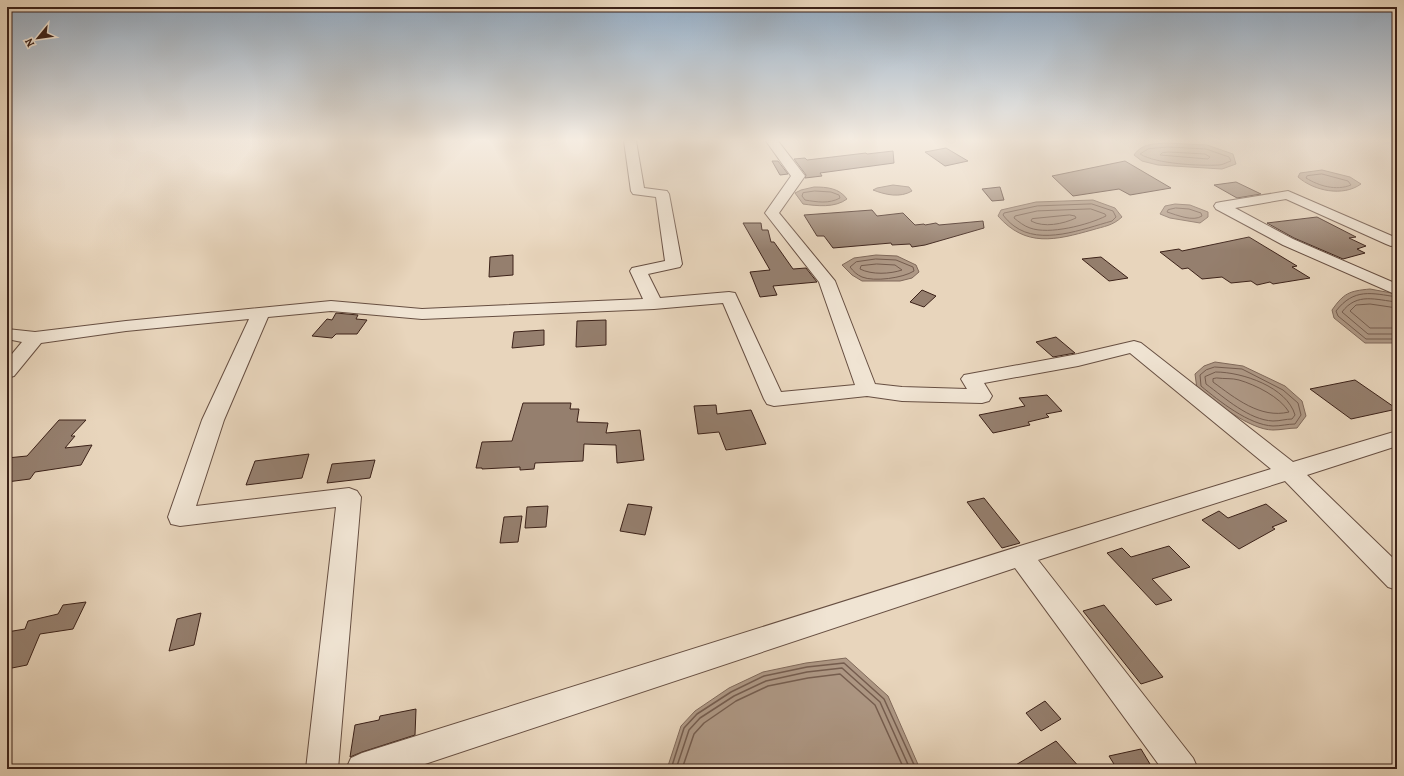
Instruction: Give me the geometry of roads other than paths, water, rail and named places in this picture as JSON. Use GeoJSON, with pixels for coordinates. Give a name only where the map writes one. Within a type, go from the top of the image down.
{"type":"FeatureCollection","features":[{"type":"Feature","properties":{"kind":"street"},"geometry":{"type":"LineString","coordinates":[[636,177],[638,191],[662,194],[674,264],[638,271],[654,304]]}},
{"type":"Feature","properties":{"kind":"street"},"geometry":{"type":"LineString","coordinates":[[797,177],[772,213],[827,281],[867,390]]}},
{"type":"Feature","properties":{"kind":"street"},"geometry":{"type":"LineString","coordinates":[[1397,240],[1391,241],[1288,195],[1221,206],[1288,242],[1397,290]]}},
{"type":"Feature","properties":{"kind":"street"},"geometry":{"type":"LineString","coordinates":[[7,334],[35,338],[126,326],[331,306],[422,314],[654,304],[729,298],[774,399],[867,390],[902,394],[982,396],[971,379],[1078,360],[1134,347],[1289,471],[1397,579]]}},
{"type":"Feature","properties":{"kind":"street"},"geometry":{"type":"LineString","coordinates":[[261,313],[213,420],[180,516],[350,497],[322,769]]}},
{"type":"Feature","properties":{"kind":"street"},"geometry":{"type":"LineString","coordinates":[[7,372],[35,338]]}},
{"type":"Feature","properties":{"kind":"street"},"geometry":{"type":"LineString","coordinates":[[362,769],[1020,556],[1397,438]]}},
{"type":"Feature","properties":{"kind":"street"},"geometry":{"type":"LineString","coordinates":[[1020,556],[1182,769]]}},
{"type":"Feature","properties":{"kind":"water"},"geometry":{"type":"Polygon","coordinates":[[[1298,177],[1350,177],[1361,184],[1346,190],[1329,191],[1312,186],[1298,177]]]}},
{"type":"Feature","properties":{"kind":"water"},"geometry":{"type":"Polygon","coordinates":[[[893,185],[909,187],[912,191],[893,195],[873,190],[877,188],[893,185]]]}},
{"type":"Feature","properties":{"kind":"water"},"geometry":{"type":"Polygon","coordinates":[[[814,187],[824,187],[836,190],[847,199],[831,205],[820,206],[803,204],[795,193],[814,187]]]}},
{"type":"Feature","properties":{"kind":"water"},"geometry":{"type":"Polygon","coordinates":[[[1093,200],[1115,208],[1122,217],[1105,227],[1066,237],[1042,239],[1019,233],[998,216],[1001,210],[1036,202],[1093,200]]]}},
{"type":"Feature","properties":{"kind":"water"},"geometry":{"type":"Polygon","coordinates":[[[1175,204],[1190,205],[1208,212],[1208,217],[1200,223],[1170,218],[1160,214],[1165,206],[1175,204]]]}},
{"type":"Feature","properties":{"kind":"water"},"geometry":{"type":"Polygon","coordinates":[[[876,255],[897,256],[916,265],[919,272],[912,278],[900,281],[862,281],[852,275],[842,265],[854,258],[876,255]]]}},
{"type":"Feature","properties":{"kind":"water"},"geometry":{"type":"Polygon","coordinates":[[[1370,289],[1397,294],[1397,343],[1365,343],[1334,318],[1332,310],[1344,296],[1352,292],[1370,289]]]}},
{"type":"Feature","properties":{"kind":"water"},"geometry":{"type":"Polygon","coordinates":[[[1215,362],[1243,366],[1285,386],[1302,401],[1306,416],[1297,428],[1273,430],[1264,429],[1254,425],[1223,408],[1197,389],[1195,374],[1204,366],[1215,362]]]}},
{"type":"Feature","properties":{"kind":"water"},"geometry":{"type":"Polygon","coordinates":[[[846,658],[888,696],[920,769],[667,769],[681,726],[695,711],[729,688],[763,672],[806,663],[846,658]]]}}]}
